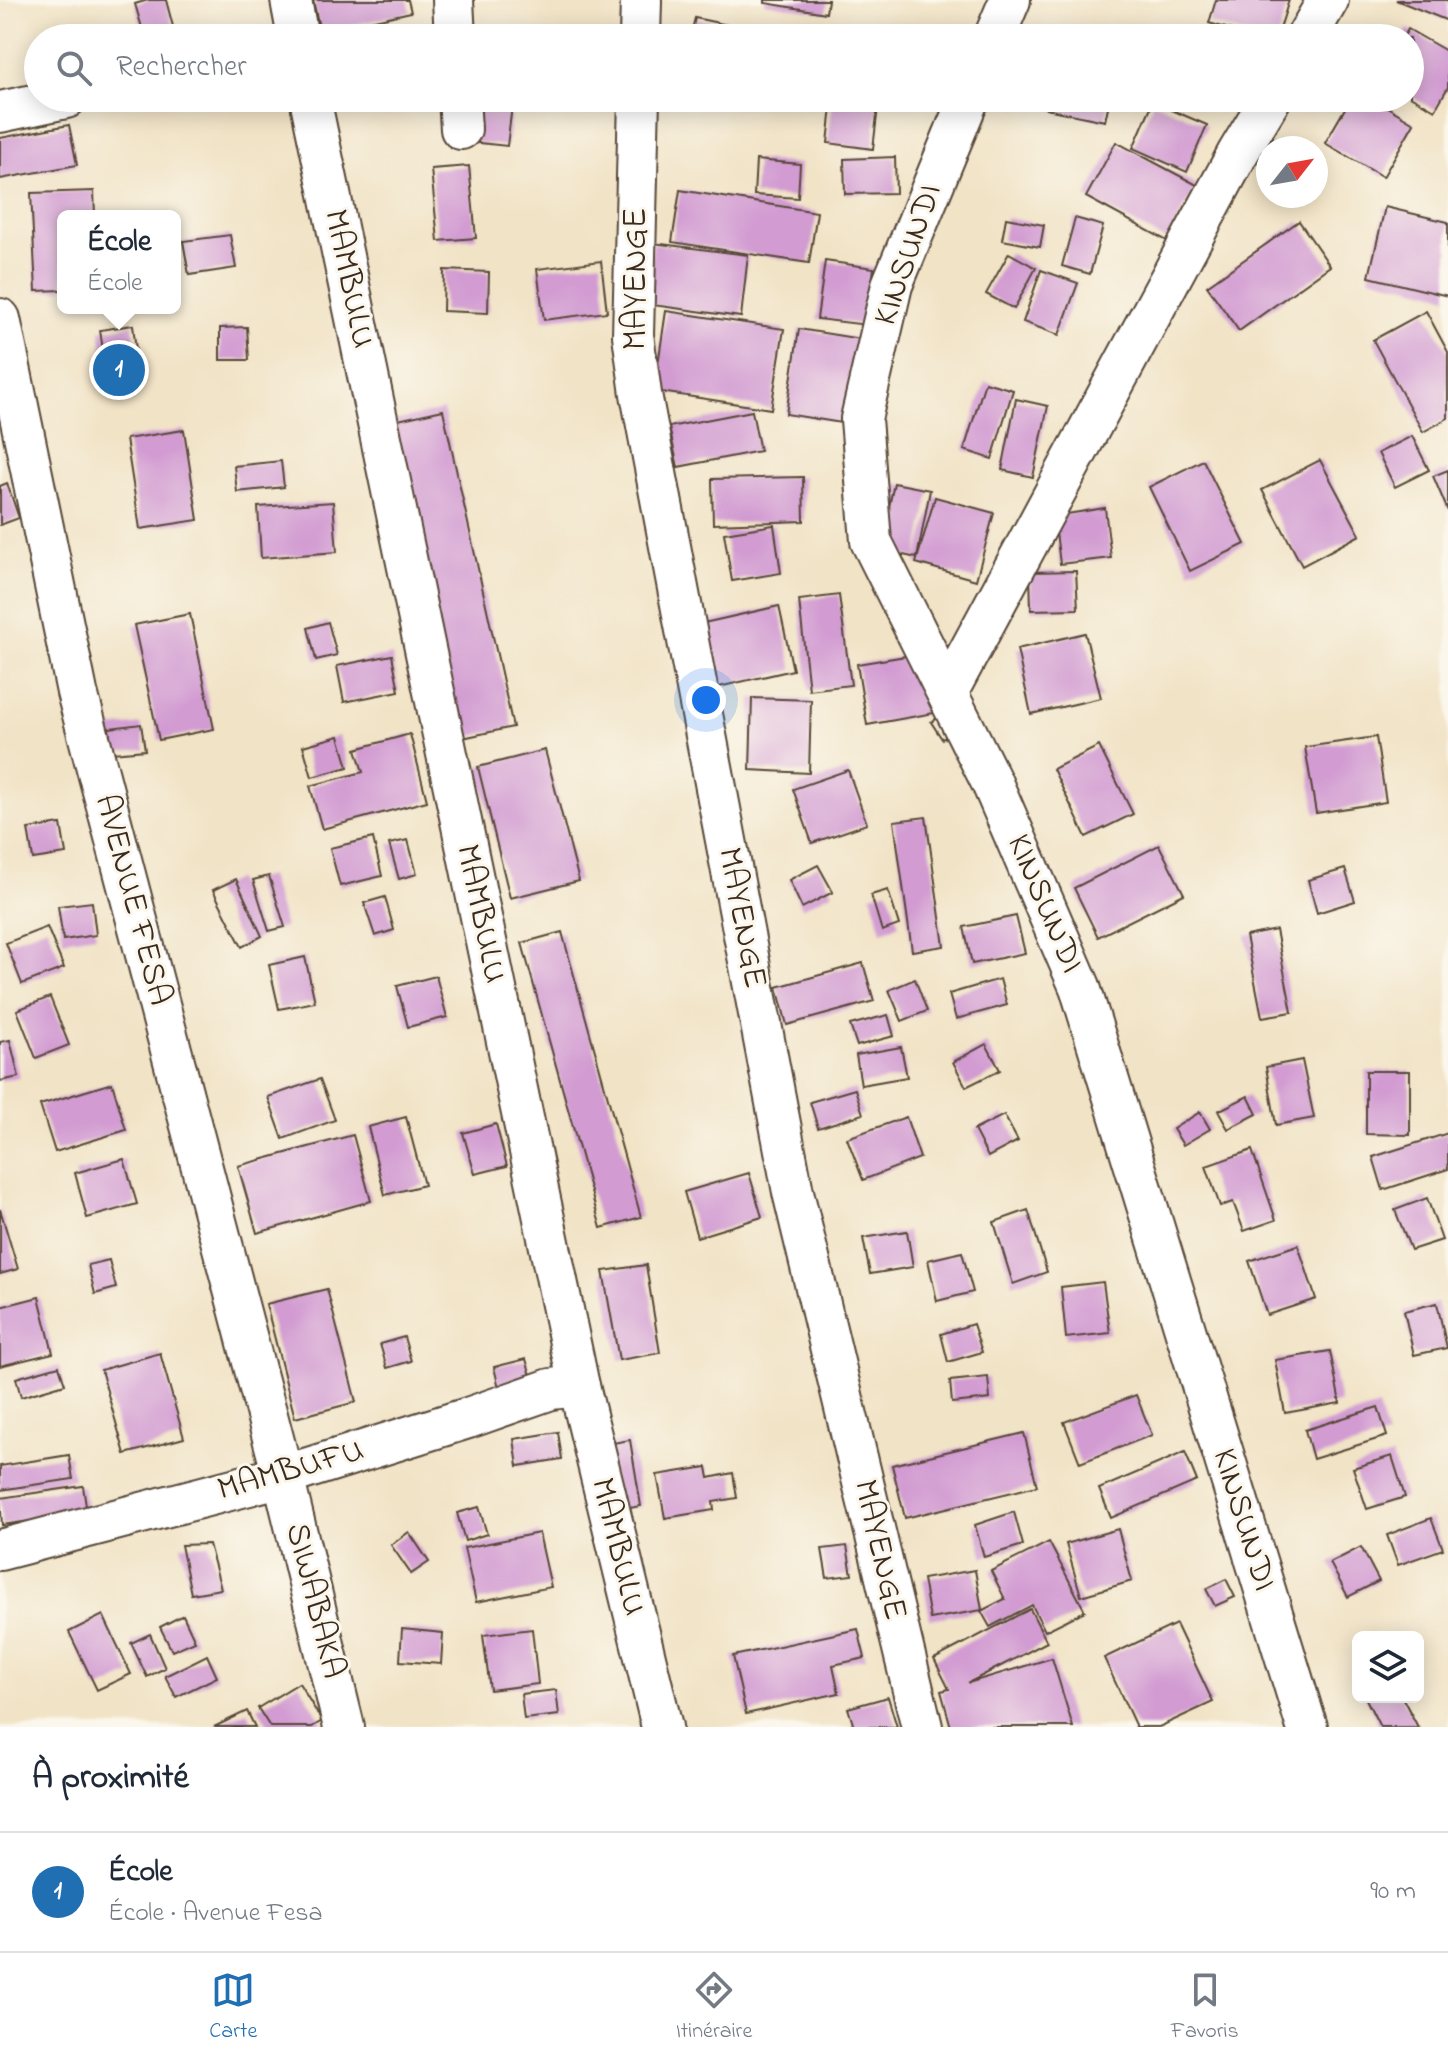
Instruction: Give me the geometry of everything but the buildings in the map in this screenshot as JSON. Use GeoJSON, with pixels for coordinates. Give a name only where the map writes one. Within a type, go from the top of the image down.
{"type":"FeatureCollection","features":[{"type":"Feature","properties":{"kind":"street"},"geometry":{"type":"LineString","coordinates":[[291,0],[295,24]]}},
{"type":"Feature","properties":{"kind":"street"},"geometry":{"type":"LineString","coordinates":[[453,0],[454,24]]}},
{"type":"Feature","properties":{"kind":"street"},"geometry":{"type":"LineString","coordinates":[[640,24],[641,0]]}},
{"type":"Feature","properties":{"kind":"street"},"geometry":{"type":"LineString","coordinates":[[1000,24],[1010,0]]}},
{"type":"Feature","properties":{"kind":"street"},"geometry":{"type":"LineString","coordinates":[[1314,24],[1328,0]]}},
{"type":"Feature","properties":{"kind":"street"},"geometry":{"type":"LineString","coordinates":[[0,112],[24,107]]}},
{"type":"Feature","properties":{"kind":"street","name":"MAMBULU"},"geometry":{"type":"LineString","coordinates":[[313,112],[579,1386],[662,1727]]}},
{"type":"Feature","properties":{"kind":"street","name":"MAYENGE"},"geometry":{"type":"LineString","coordinates":[[639,112],[633,335],[641,394],[793,1192],[922,1727]]}},
{"type":"Feature","properties":{"kind":"street","name":"KINSUNDI"},"geometry":{"type":"LineString","coordinates":[[963,112],[892,285],[861,419],[871,541],[992,783],[1080,987],[1307,1727]]}},
{"type":"Feature","properties":{"kind":"street"},"geometry":{"type":"LineString","coordinates":[[948,691],[1263,112]]}},
{"type":"Feature","properties":{"kind":"street","name":"AVENUE FESA"},"geometry":{"type":"LineString","coordinates":[[0,319],[77,692],[283,1476]]}},
{"type":"Feature","properties":{"kind":"street","name":"MAMBUFU"},"geometry":{"type":"LineString","coordinates":[[0,1550],[283,1476],[551,1389],[579,1386]]}},
{"type":"Feature","properties":{"kind":"street","name":"SIWABAKA"},"geometry":{"type":"LineString","coordinates":[[283,1476],[344,1727]]}},
{"type":"Feature","properties":{"kind":"place","name":"École"},"geometry":{"type":"Point","coordinates":[119,370]}}]}
